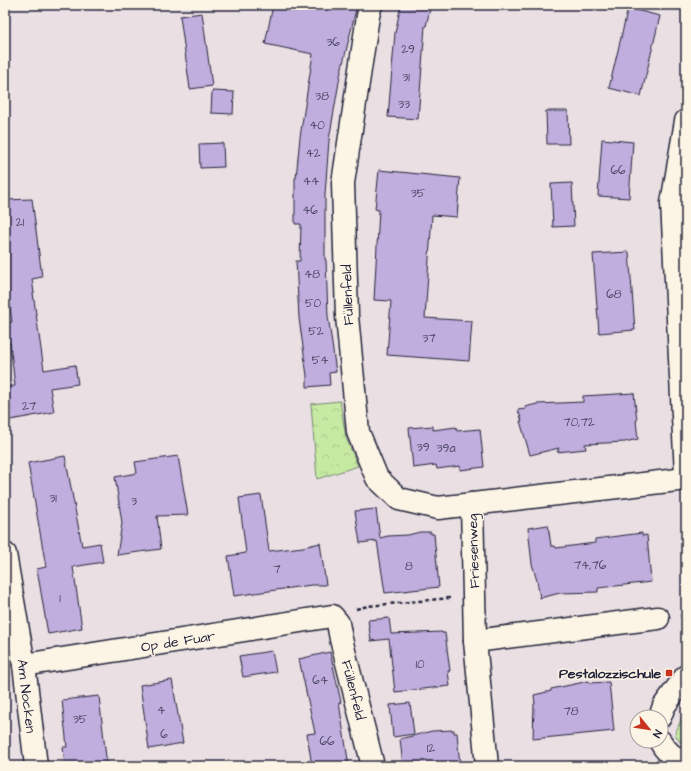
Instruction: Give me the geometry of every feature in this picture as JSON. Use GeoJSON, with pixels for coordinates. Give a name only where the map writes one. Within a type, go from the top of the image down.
{"type":"FeatureCollection","features":[{"type":"Feature","properties":{"kind":"street","name":"Füllenfeld"},"geometry":{"type":"LineString","coordinates":[[371,5],[368,16],[343,184],[347,316],[358,432],[378,478],[399,499],[438,508],[472,504]]}},
{"type":"Feature","properties":{"kind":"street"},"geometry":{"type":"LineString","coordinates":[[686,121],[672,203],[686,474]]}},
{"type":"Feature","properties":{"kind":"street","name":"Friesenweg"},"geometry":{"type":"LineString","coordinates":[[487,766],[476,641],[472,504],[686,479]]}},
{"type":"Feature","properties":{"kind":"street","name":"Am Nocken"},"geometry":{"type":"LineString","coordinates":[[5,554],[24,666],[36,766]]}},
{"type":"Feature","properties":{"kind":"street","name":"Füllenfeld"},"geometry":{"type":"LineString","coordinates":[[332,616],[338,623],[373,766]]}},
{"type":"Feature","properties":{"kind":"street","name":"Op de Fuar"},"geometry":{"type":"LineString","coordinates":[[24,666],[332,616]]}},
{"type":"Feature","properties":{"kind":"street"},"geometry":{"type":"LineString","coordinates":[[476,641],[658,618]]}},
{"type":"Feature","properties":{"kind":"street"},"geometry":{"type":"LineString","coordinates":[[663,709],[686,676]]}},
{"type":"Feature","properties":{"kind":"street"},"geometry":{"type":"LineString","coordinates":[[664,749],[675,758],[686,762]]}},
{"type":"Feature","properties":{"kind":"path"},"geometry":{"type":"LineString","coordinates":[[368,606],[474,595]]}},
{"type":"Feature","properties":{"kind":"green space"},"geometry":{"type":"Polygon","coordinates":[[[340,401],[346,438],[358,466],[317,479],[311,404],[340,401]]]}},
{"type":"Feature","properties":{"kind":"green space"},"geometry":{"type":"Polygon","coordinates":[[[686,712],[686,744],[680,742],[675,734],[683,715],[686,712]]]}},
{"type":"Feature","properties":{"kind":"building"},"geometry":{"type":"Polygon","coordinates":[[[273,5],[357,5],[340,76],[329,140],[325,195],[325,260],[328,316],[336,372],[329,373],[330,385],[307,387],[307,376],[299,318],[296,261],[300,261],[301,224],[295,224],[295,178],[313,54],[265,44],[273,5]]]}},
{"type":"Feature","properties":{"kind":"building"},"geometry":{"type":"Polygon","coordinates":[[[401,5],[431,5],[425,26],[418,119],[388,117],[395,33],[401,5]]]}},
{"type":"Feature","properties":{"kind":"building"},"geometry":{"type":"Polygon","coordinates":[[[628,8],[660,16],[641,96],[609,88],[628,8]]]}},
{"type":"Feature","properties":{"kind":"building"},"geometry":{"type":"Polygon","coordinates":[[[202,13],[212,86],[190,89],[180,16],[202,13]]]}},
{"type":"Feature","properties":{"kind":"building"},"geometry":{"type":"Polygon","coordinates":[[[212,91],[234,92],[233,114],[211,113],[212,91]]]}},
{"type":"Feature","properties":{"kind":"building"},"geometry":{"type":"Polygon","coordinates":[[[546,111],[568,111],[569,144],[547,144],[546,111]]]}},
{"type":"Feature","properties":{"kind":"building"},"geometry":{"type":"Polygon","coordinates":[[[602,139],[633,142],[629,198],[598,196],[602,139]]]}},
{"type":"Feature","properties":{"kind":"building"},"geometry":{"type":"Polygon","coordinates":[[[223,143],[224,167],[200,168],[199,144],[223,143]]]}},
{"type":"Feature","properties":{"kind":"building"},"geometry":{"type":"Polygon","coordinates":[[[379,170],[460,178],[457,217],[432,215],[425,318],[472,321],[469,361],[387,355],[391,301],[374,300],[379,210],[375,209],[379,170]]]}},
{"type":"Feature","properties":{"kind":"building"},"geometry":{"type":"Polygon","coordinates":[[[572,183],[574,226],[553,227],[551,184],[572,183]]]}},
{"type":"Feature","properties":{"kind":"building"},"geometry":{"type":"Polygon","coordinates":[[[32,199],[42,277],[32,279],[44,370],[75,365],[78,384],[50,388],[54,412],[5,421],[5,387],[15,386],[10,343],[5,343],[5,323],[12,322],[5,272],[5,200],[32,199]]]}},
{"type":"Feature","properties":{"kind":"building"},"geometry":{"type":"Polygon","coordinates":[[[629,252],[635,330],[599,333],[593,254],[629,252]]]}},
{"type":"Feature","properties":{"kind":"building"},"geometry":{"type":"Polygon","coordinates":[[[634,393],[638,439],[625,442],[585,444],[586,449],[557,452],[559,448],[530,455],[518,410],[526,409],[525,407],[537,404],[583,402],[583,396],[634,393]]]}},
{"type":"Feature","properties":{"kind":"building"},"geometry":{"type":"Polygon","coordinates":[[[433,426],[433,430],[456,427],[457,431],[480,429],[484,467],[460,470],[460,466],[437,469],[436,465],[413,468],[409,428],[433,426]]]}},
{"type":"Feature","properties":{"kind":"building"},"geometry":{"type":"Polygon","coordinates":[[[65,456],[82,546],[100,543],[103,562],[73,567],[82,628],[48,634],[37,569],[46,567],[28,463],[65,456]]]}},
{"type":"Feature","properties":{"kind":"building"},"geometry":{"type":"Polygon","coordinates":[[[178,456],[188,515],[157,516],[161,549],[117,555],[122,523],[115,477],[137,473],[135,462],[178,456]]]}},
{"type":"Feature","properties":{"kind":"building"},"geometry":{"type":"Polygon","coordinates":[[[261,495],[269,551],[303,547],[320,543],[326,585],[311,585],[234,596],[228,556],[246,553],[239,498],[261,495]]]}},
{"type":"Feature","properties":{"kind":"building"},"geometry":{"type":"Polygon","coordinates":[[[376,509],[380,538],[420,532],[431,532],[431,534],[434,534],[439,587],[385,593],[377,541],[360,543],[355,511],[376,509]]]}},
{"type":"Feature","properties":{"kind":"building"},"geometry":{"type":"Polygon","coordinates":[[[548,525],[551,546],[555,546],[556,548],[595,543],[595,539],[642,533],[642,536],[647,535],[651,582],[598,588],[598,592],[560,593],[540,598],[532,564],[528,528],[548,525]]]}},
{"type":"Feature","properties":{"kind":"building"},"geometry":{"type":"Polygon","coordinates":[[[389,618],[391,634],[445,633],[450,671],[448,671],[450,686],[395,692],[389,639],[371,641],[368,620],[389,618]]]}},
{"type":"Feature","properties":{"kind":"building"},"geometry":{"type":"Polygon","coordinates":[[[272,651],[276,672],[243,677],[239,656],[272,651]]]}},
{"type":"Feature","properties":{"kind":"building"},"geometry":{"type":"Polygon","coordinates":[[[330,652],[341,702],[339,703],[349,766],[312,766],[307,734],[315,733],[299,659],[330,652]]]}},
{"type":"Feature","properties":{"kind":"building"},"geometry":{"type":"Polygon","coordinates":[[[172,680],[183,743],[149,749],[140,685],[172,680]]]}},
{"type":"Feature","properties":{"kind":"building"},"geometry":{"type":"Polygon","coordinates":[[[589,681],[590,683],[609,682],[614,731],[533,739],[535,704],[534,695],[551,691],[551,689],[589,681]]]}},
{"type":"Feature","properties":{"kind":"building"},"geometry":{"type":"Polygon","coordinates":[[[99,696],[107,766],[65,766],[63,747],[67,747],[62,700],[99,696]]]}},
{"type":"Feature","properties":{"kind":"building"},"geometry":{"type":"Polygon","coordinates":[[[410,703],[414,734],[393,737],[390,705],[410,703]]]}},
{"type":"Feature","properties":{"kind":"building"},"geometry":{"type":"Polygon","coordinates":[[[454,730],[454,733],[457,733],[460,766],[403,766],[400,739],[432,731],[454,730]]]}},
{"type":"Feature","properties":{"kind":"place","name":"Pestalozzischule"},"geometry":{"type":"Point","coordinates":[669,673]}}]}
